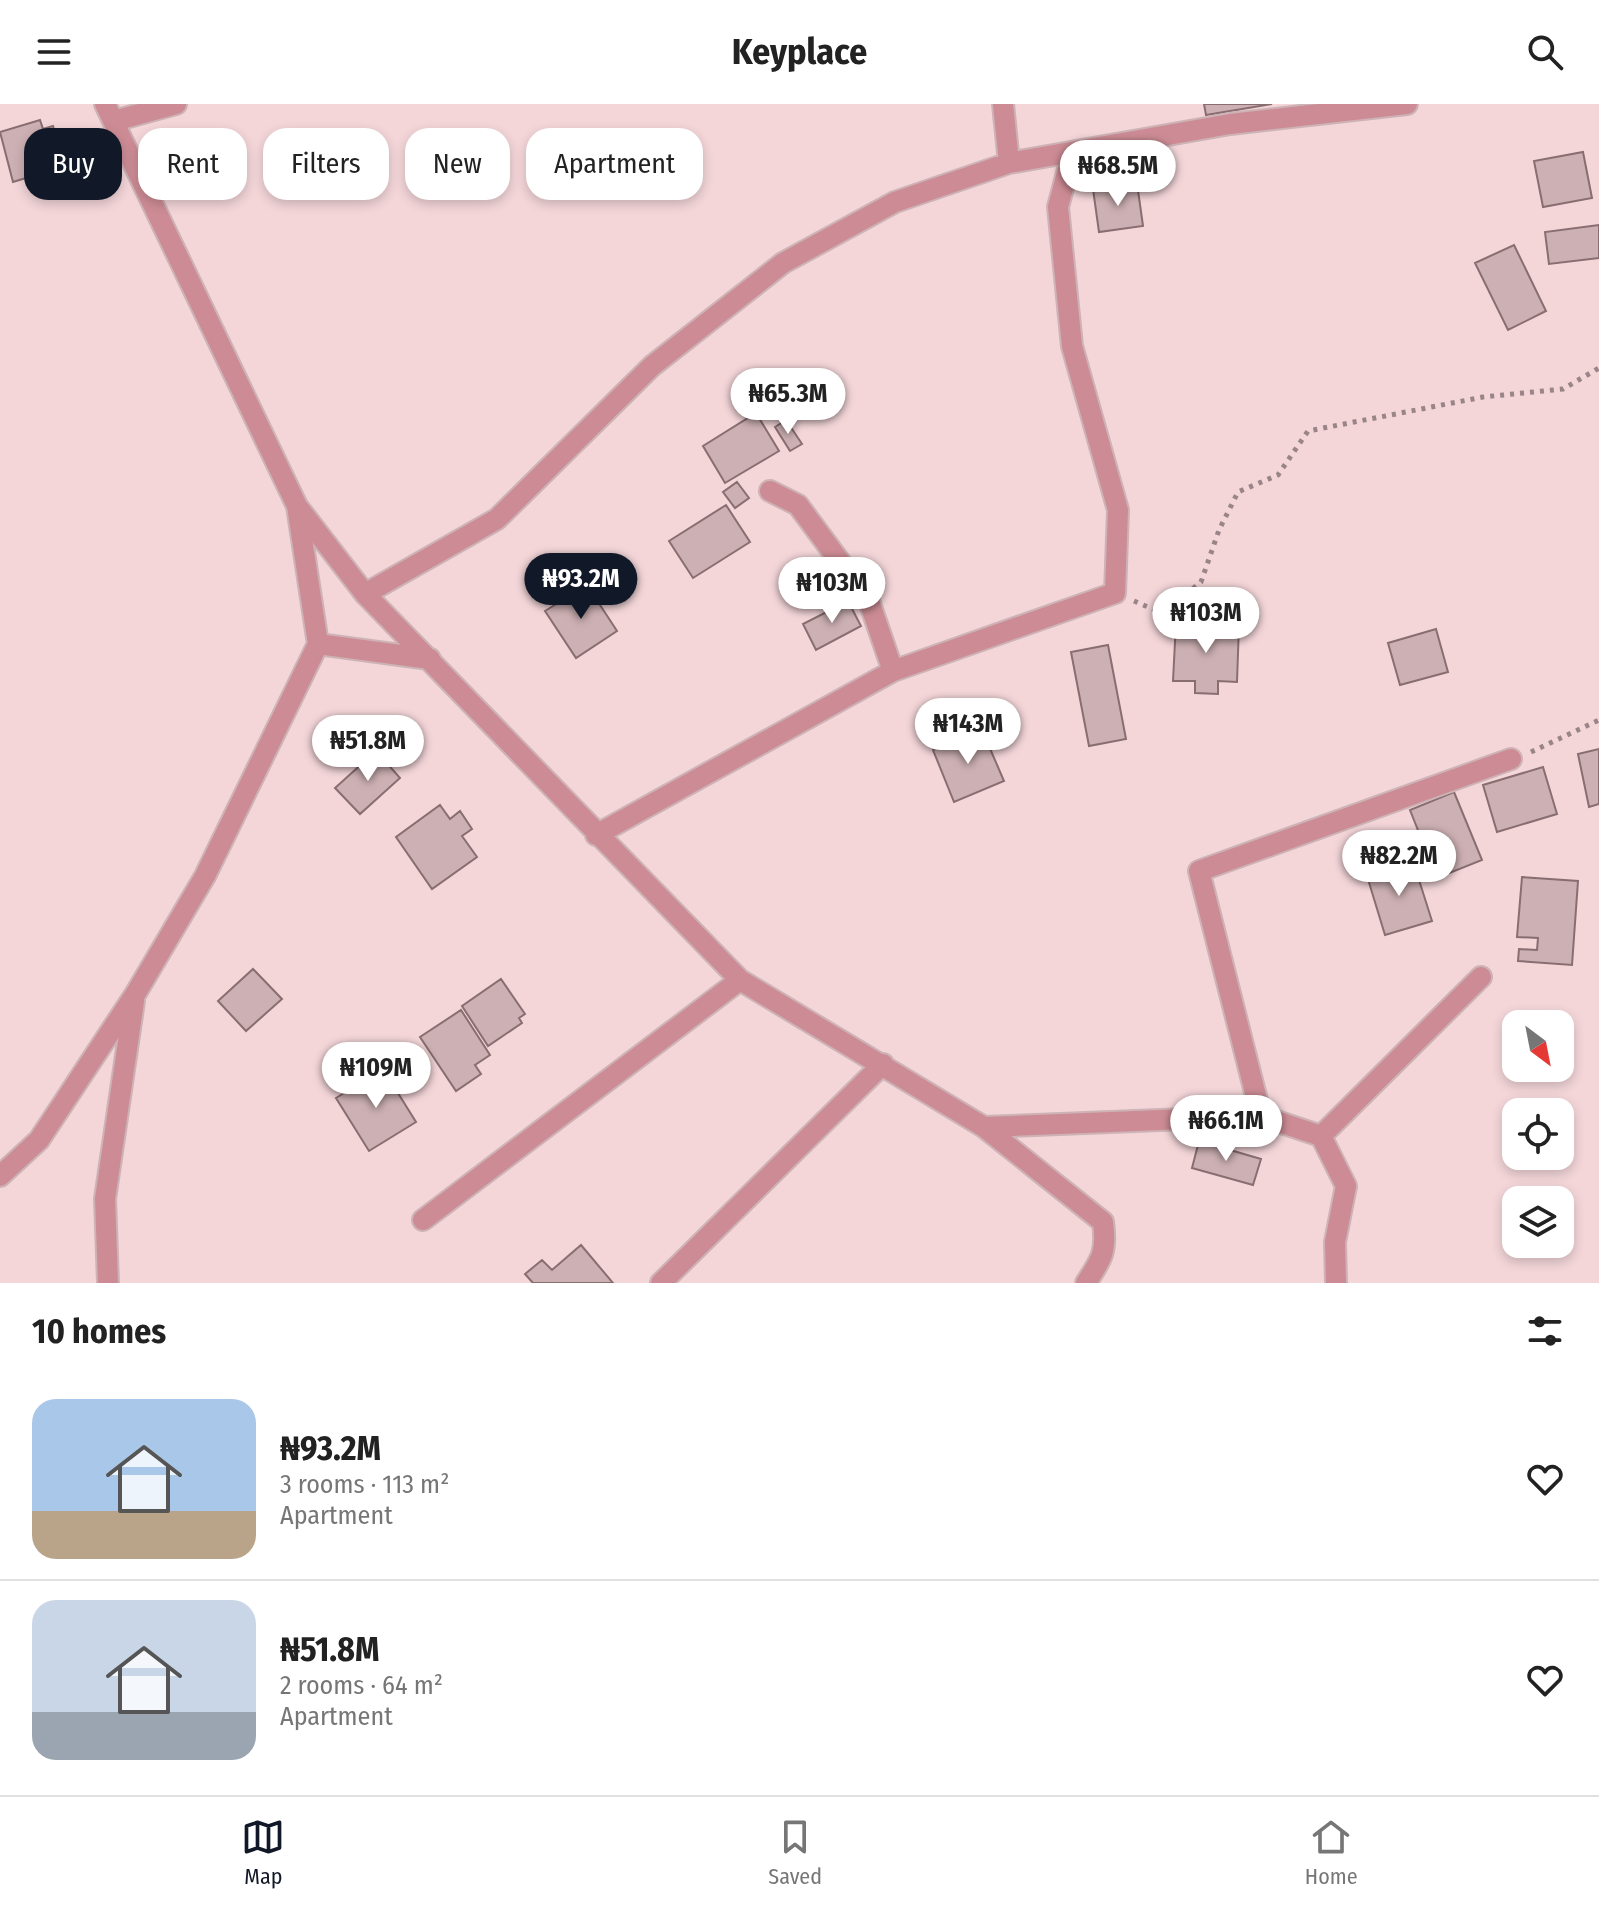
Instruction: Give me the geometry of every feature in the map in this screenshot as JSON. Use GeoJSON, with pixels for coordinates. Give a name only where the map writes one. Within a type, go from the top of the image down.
{"type":"FeatureCollection","features":[{"type":"Feature","properties":{"kind":"street"},"geometry":{"type":"LineString","coordinates":[[176,104],[110,113],[297,506],[365,594],[740,980],[984,1127],[1103,1222],[1106,1241],[1102,1259],[1086,1283]]}},
{"type":"Feature","properties":{"kind":"street"},"geometry":{"type":"LineString","coordinates":[[1003,104],[1009,163]]}},
{"type":"Feature","properties":{"kind":"street"},"geometry":{"type":"LineString","coordinates":[[365,594],[497,519],[652,366],[783,263],[895,202],[1009,163],[1230,124],[1407,104]]}},
{"type":"Feature","properties":{"kind":"street"},"geometry":{"type":"LineString","coordinates":[[596,835],[893,671],[1115,593],[1118,510],[1072,346],[1058,207],[1072,154]]}},
{"type":"Feature","properties":{"kind":"street"},"geometry":{"type":"LineString","coordinates":[[770,491],[798,505],[869,601],[893,671]]}},
{"type":"Feature","properties":{"kind":"street"},"geometry":{"type":"LineString","coordinates":[[0,1176],[39,1140],[136,993],[205,876],[318,644],[297,506]]}},
{"type":"Feature","properties":{"kind":"street"},"geometry":{"type":"LineString","coordinates":[[318,644],[430,659]]}},
{"type":"Feature","properties":{"kind":"street"},"geometry":{"type":"LineString","coordinates":[[1261,1116],[1199,871],[1511,759]]}},
{"type":"Feature","properties":{"kind":"street"},"geometry":{"type":"LineString","coordinates":[[1321,1136],[1481,977]]}},
{"type":"Feature","properties":{"kind":"street"},"geometry":{"type":"LineString","coordinates":[[423,1220],[740,980]]}},
{"type":"Feature","properties":{"kind":"street"},"geometry":{"type":"LineString","coordinates":[[108,1283],[105,1199],[136,993]]}},
{"type":"Feature","properties":{"kind":"street"},"geometry":{"type":"LineString","coordinates":[[661,1283],[883,1064]]}},
{"type":"Feature","properties":{"kind":"street"},"geometry":{"type":"LineString","coordinates":[[984,1127],[1261,1116],[1321,1136],[1346,1186],[1335,1242],[1336,1283]]}},
{"type":"Feature","properties":{"kind":"path"},"geometry":{"type":"LineString","coordinates":[[1115,593],[1162,613],[1201,582],[1219,530],[1238,492],[1278,475],[1308,431],[1483,397],[1563,389],[1599,368]]}},
{"type":"Feature","properties":{"kind":"path"},"geometry":{"type":"LineString","coordinates":[[1511,759],[1557,742],[1599,720]]}},
{"type":"Feature","properties":{"kind":"building"},"geometry":{"type":"Polygon","coordinates":[[[1204,104],[1272,104],[1206,115],[1204,104]]]}},
{"type":"Feature","properties":{"kind":"building"},"geometry":{"type":"Polygon","coordinates":[[[40,120],[43,128],[24,128],[24,179],[13,182],[0,132],[40,120]]]}},
{"type":"Feature","properties":{"kind":"building"},"geometry":{"type":"Polygon","coordinates":[[[1583,152],[1592,198],[1543,207],[1534,161],[1583,152]]]}},
{"type":"Feature","properties":{"kind":"building"},"geometry":{"type":"Polygon","coordinates":[[[1137,183],[1143,226],[1099,232],[1093,189],[1137,183]]]}},
{"type":"Feature","properties":{"kind":"building"},"geometry":{"type":"Polygon","coordinates":[[[1599,225],[1599,258],[1549,264],[1545,232],[1599,225]]]}},
{"type":"Feature","properties":{"kind":"building"},"geometry":{"type":"Polygon","coordinates":[[[1514,245],[1546,311],[1508,330],[1475,263],[1514,245]]]}},
{"type":"Feature","properties":{"kind":"building"},"geometry":{"type":"Polygon","coordinates":[[[756,413],[779,451],[725,483],[703,446],[756,413]]]}},
{"type":"Feature","properties":{"kind":"building"},"geometry":{"type":"Polygon","coordinates":[[[786,420],[802,444],[790,451],[775,427],[786,420]]]}},
{"type":"Feature","properties":{"kind":"building"},"geometry":{"type":"Polygon","coordinates":[[[737,482],[749,498],[735,508],[723,492],[737,482]]]}},
{"type":"Feature","properties":{"kind":"building"},"geometry":{"type":"Polygon","coordinates":[[[726,505],[750,542],[693,578],[669,541],[726,505]]]}},
{"type":"Feature","properties":{"kind":"building"},"geometry":{"type":"Polygon","coordinates":[[[587,585],[617,631],[576,658],[545,611],[587,585]]]}},
{"type":"Feature","properties":{"kind":"building"},"geometry":{"type":"Polygon","coordinates":[[[848,601],[861,626],[816,650],[803,624],[848,601]]]}},
{"type":"Feature","properties":{"kind":"building"},"geometry":{"type":"Polygon","coordinates":[[[1176,622],[1239,625],[1237,682],[1218,681],[1218,694],[1195,693],[1195,681],[1173,681],[1176,622]]]}},
{"type":"Feature","properties":{"kind":"building"},"geometry":{"type":"Polygon","coordinates":[[[1436,629],[1448,672],[1400,685],[1388,643],[1436,629]]]}},
{"type":"Feature","properties":{"kind":"building"},"geometry":{"type":"Polygon","coordinates":[[[1108,645],[1126,739],[1089,746],[1071,652],[1108,645]]]}},
{"type":"Feature","properties":{"kind":"building"},"geometry":{"type":"Polygon","coordinates":[[[982,730],[1004,781],[954,802],[933,750],[982,730]]]}},
{"type":"Feature","properties":{"kind":"building"},"geometry":{"type":"Polygon","coordinates":[[[1599,749],[1599,804],[1589,807],[1578,754],[1599,749]]]}},
{"type":"Feature","properties":{"kind":"building"},"geometry":{"type":"Polygon","coordinates":[[[376,751],[400,778],[360,814],[335,788],[376,751]]]}},
{"type":"Feature","properties":{"kind":"building"},"geometry":{"type":"Polygon","coordinates":[[[1543,767],[1557,814],[1497,832],[1483,785],[1543,767]]]}},
{"type":"Feature","properties":{"kind":"building"},"geometry":{"type":"Polygon","coordinates":[[[1454,792],[1482,860],[1437,878],[1410,810],[1454,792]]]}},
{"type":"Feature","properties":{"kind":"building"},"geometry":{"type":"Polygon","coordinates":[[[440,805],[450,819],[460,811],[472,829],[462,836],[477,857],[432,889],[396,837],[440,805]]]}},
{"type":"Feature","properties":{"kind":"building"},"geometry":{"type":"Polygon","coordinates":[[[1413,861],[1432,921],[1385,935],[1367,876],[1413,861]]]}},
{"type":"Feature","properties":{"kind":"building"},"geometry":{"type":"Polygon","coordinates":[[[1522,877],[1578,881],[1572,965],[1518,961],[1519,949],[1537,950],[1538,938],[1517,937],[1522,877]]]}},
{"type":"Feature","properties":{"kind":"building"},"geometry":{"type":"Polygon","coordinates":[[[253,969],[282,999],[246,1031],[218,1001],[253,969]]]}},
{"type":"Feature","properties":{"kind":"building"},"geometry":{"type":"Polygon","coordinates":[[[501,979],[525,1014],[519,1018],[522,1023],[488,1046],[462,1006],[501,979]]]}},
{"type":"Feature","properties":{"kind":"building"},"geometry":{"type":"Polygon","coordinates":[[[461,1010],[490,1055],[475,1065],[481,1074],[456,1091],[420,1037],[461,1010]]]}},
{"type":"Feature","properties":{"kind":"building"},"geometry":{"type":"Polygon","coordinates":[[[383,1069],[416,1122],[369,1151],[336,1098],[383,1069]]]}},
{"type":"Feature","properties":{"kind":"building"},"geometry":{"type":"Polygon","coordinates":[[[1199,1141],[1261,1159],[1253,1185],[1192,1168],[1199,1141]]]}},
{"type":"Feature","properties":{"kind":"building"},"geometry":{"type":"Polygon","coordinates":[[[581,1245],[613,1283],[533,1283],[525,1274],[542,1260],[552,1270],[581,1245]]]}}]}
